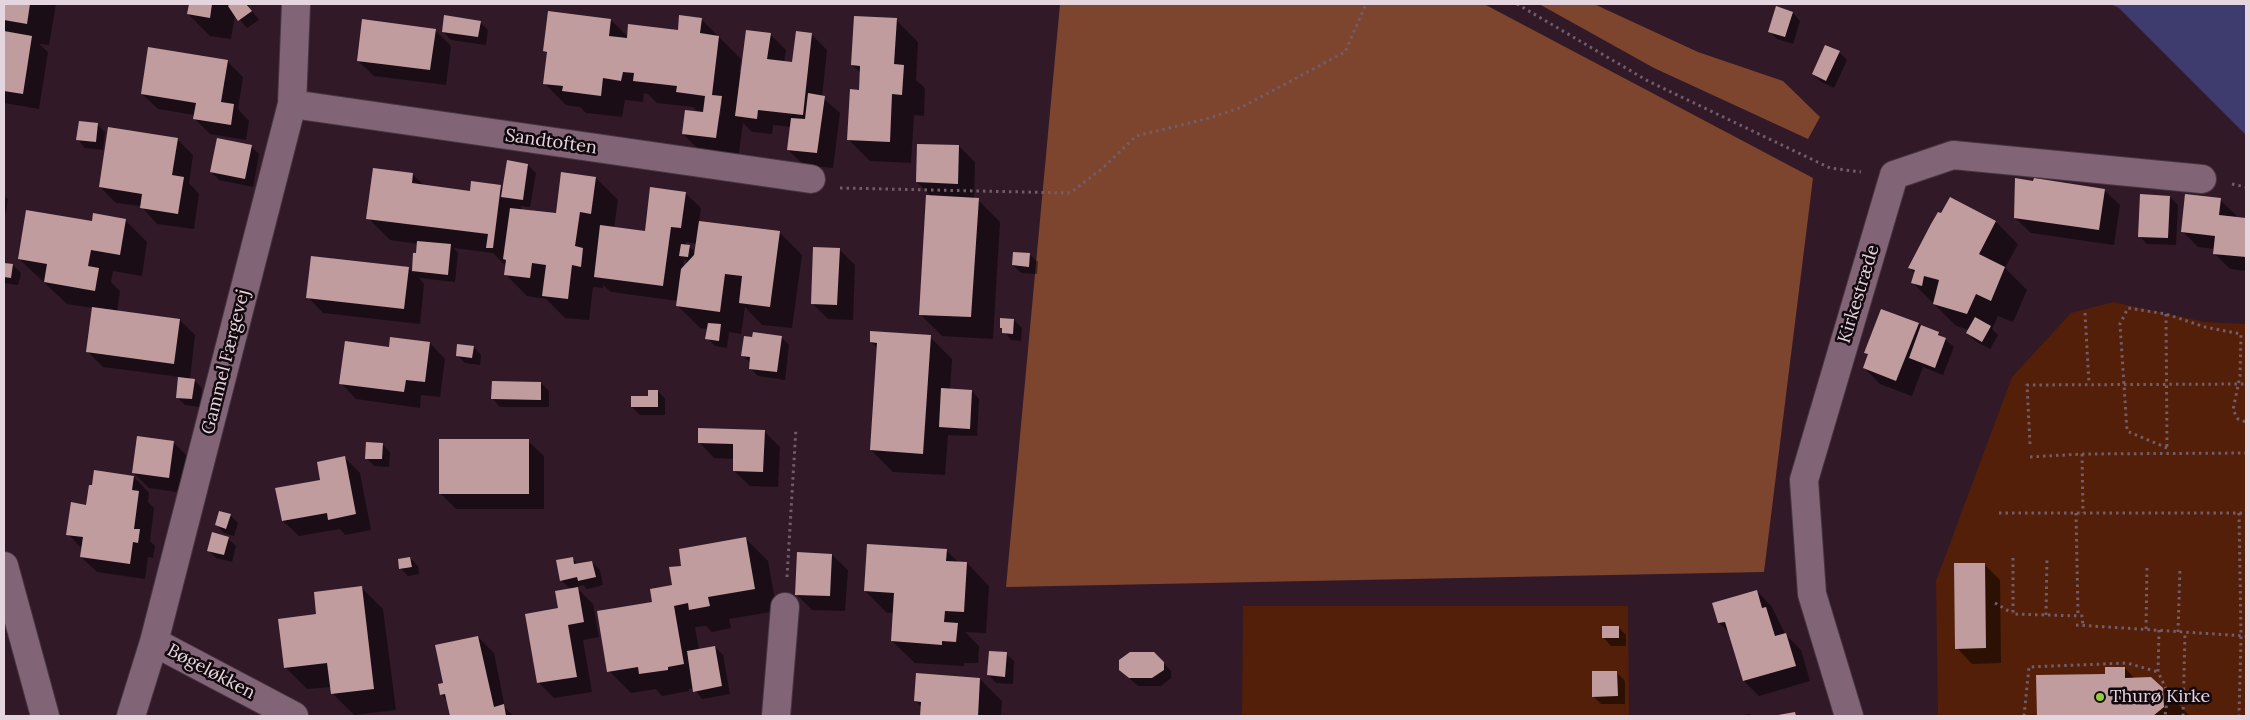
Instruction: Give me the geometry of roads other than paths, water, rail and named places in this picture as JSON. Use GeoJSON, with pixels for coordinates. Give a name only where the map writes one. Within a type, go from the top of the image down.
{"type":"FeatureCollection","features":[{"type":"Feature","properties":{"kind":"street","name":"Gammel Færgevej"},"geometry":{"type":"LineString","coordinates":[[131,716],[154,642],[292,104],[296,4]]}},
{"type":"Feature","properties":{"kind":"street","name":"Sandtoften"},"geometry":{"type":"LineString","coordinates":[[292,104],[811,179]]}},
{"type":"Feature","properties":{"kind":"street","name":"Kirkestræde"},"geometry":{"type":"LineString","coordinates":[[1849,716],[1812,594],[1804,480],[1894,175],[1953,155],[2202,179]]}},
{"type":"Feature","properties":{"kind":"street"},"geometry":{"type":"LineString","coordinates":[[4,566],[45,716]]}},
{"type":"Feature","properties":{"kind":"street"},"geometry":{"type":"LineString","coordinates":[[776,716],[785,607]]}},
{"type":"Feature","properties":{"kind":"street","name":"Bøgeløkken"},"geometry":{"type":"LineString","coordinates":[[154,642],[294,716]]}},
{"type":"Feature","properties":{"kind":"place","name":"Thurø Kirke"},"geometry":{"type":"Point","coordinates":[2100,697]}}]}
